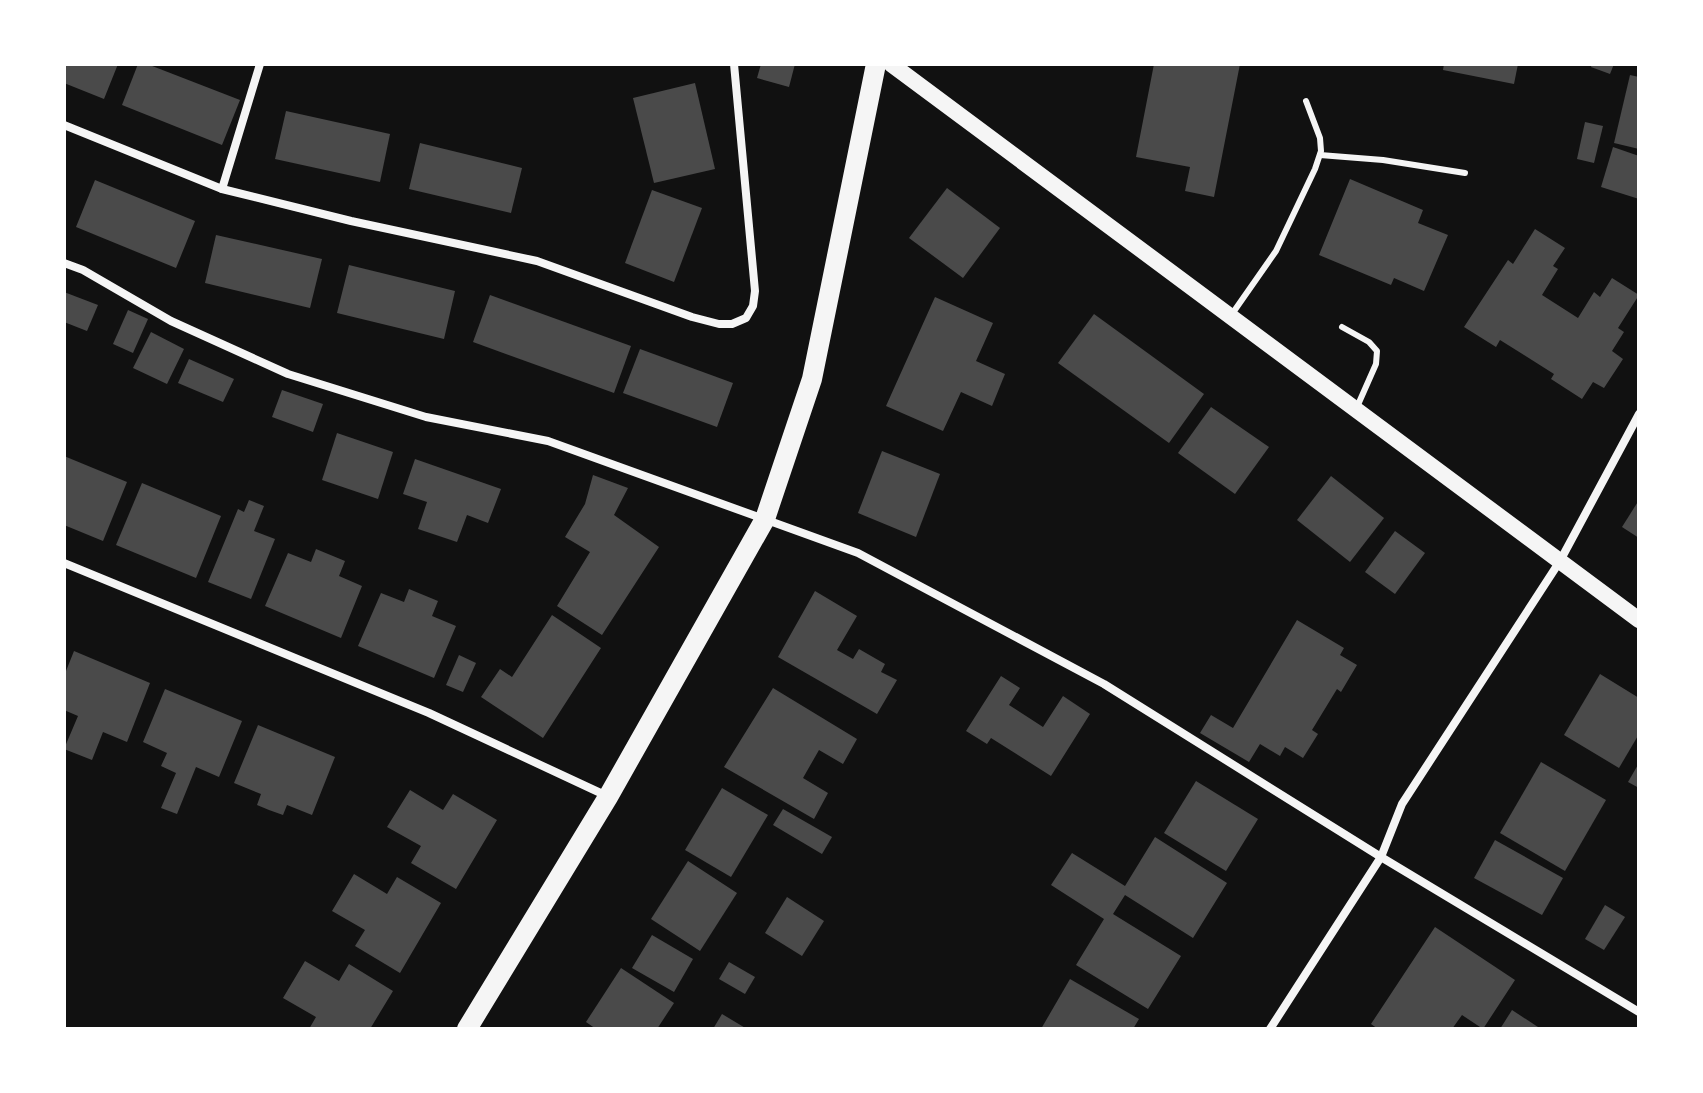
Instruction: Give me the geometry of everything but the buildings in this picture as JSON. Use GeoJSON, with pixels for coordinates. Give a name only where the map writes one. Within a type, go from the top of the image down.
{"type":"FeatureCollection","features":[{"type":"Feature","properties":{"kind":"main road"},"geometry":{"type":"LineString","coordinates":[[467,1029],[608,797],[765,519],[812,379],[876,64]]}},
{"type":"Feature","properties":{"kind":"main road"},"geometry":{"type":"LineString","coordinates":[[891,64],[1639,620]]}},
{"type":"Feature","properties":{"kind":"street"},"geometry":{"type":"LineString","coordinates":[[222,189],[260,64]]}},
{"type":"Feature","properties":{"kind":"street"},"geometry":{"type":"LineString","coordinates":[[64,125],[222,189],[351,221],[537,261],[692,317],[732,324],[746,318],[753,306],[755,291],[734,64]]}},
{"type":"Feature","properties":{"kind":"street"},"geometry":{"type":"LineString","coordinates":[[64,263],[83,270],[171,321],[288,374],[426,417],[548,441],[858,553],[1104,684],[1381,857],[1639,1012]]}},
{"type":"Feature","properties":{"kind":"street"},"geometry":{"type":"LineString","coordinates":[[1270,1029],[1381,857],[1402,804],[1560,561],[1639,414]]}},
{"type":"Feature","properties":{"kind":"street"},"geometry":{"type":"LineString","coordinates":[[64,563],[429,713],[608,797]]}},
{"type":"Feature","properties":{"kind":"lane"},"geometry":{"type":"LineString","coordinates":[[1230,317],[1276,251],[1320,155],[1320,138],[1306,101]]}},
{"type":"Feature","properties":{"kind":"lane"},"geometry":{"type":"LineString","coordinates":[[1320,155],[1396,161],[1465,173]]}},
{"type":"Feature","properties":{"kind":"lane"},"geometry":{"type":"LineString","coordinates":[[1342,327],[1369,342],[1377,351],[1376,364],[1356,411]]}}]}
